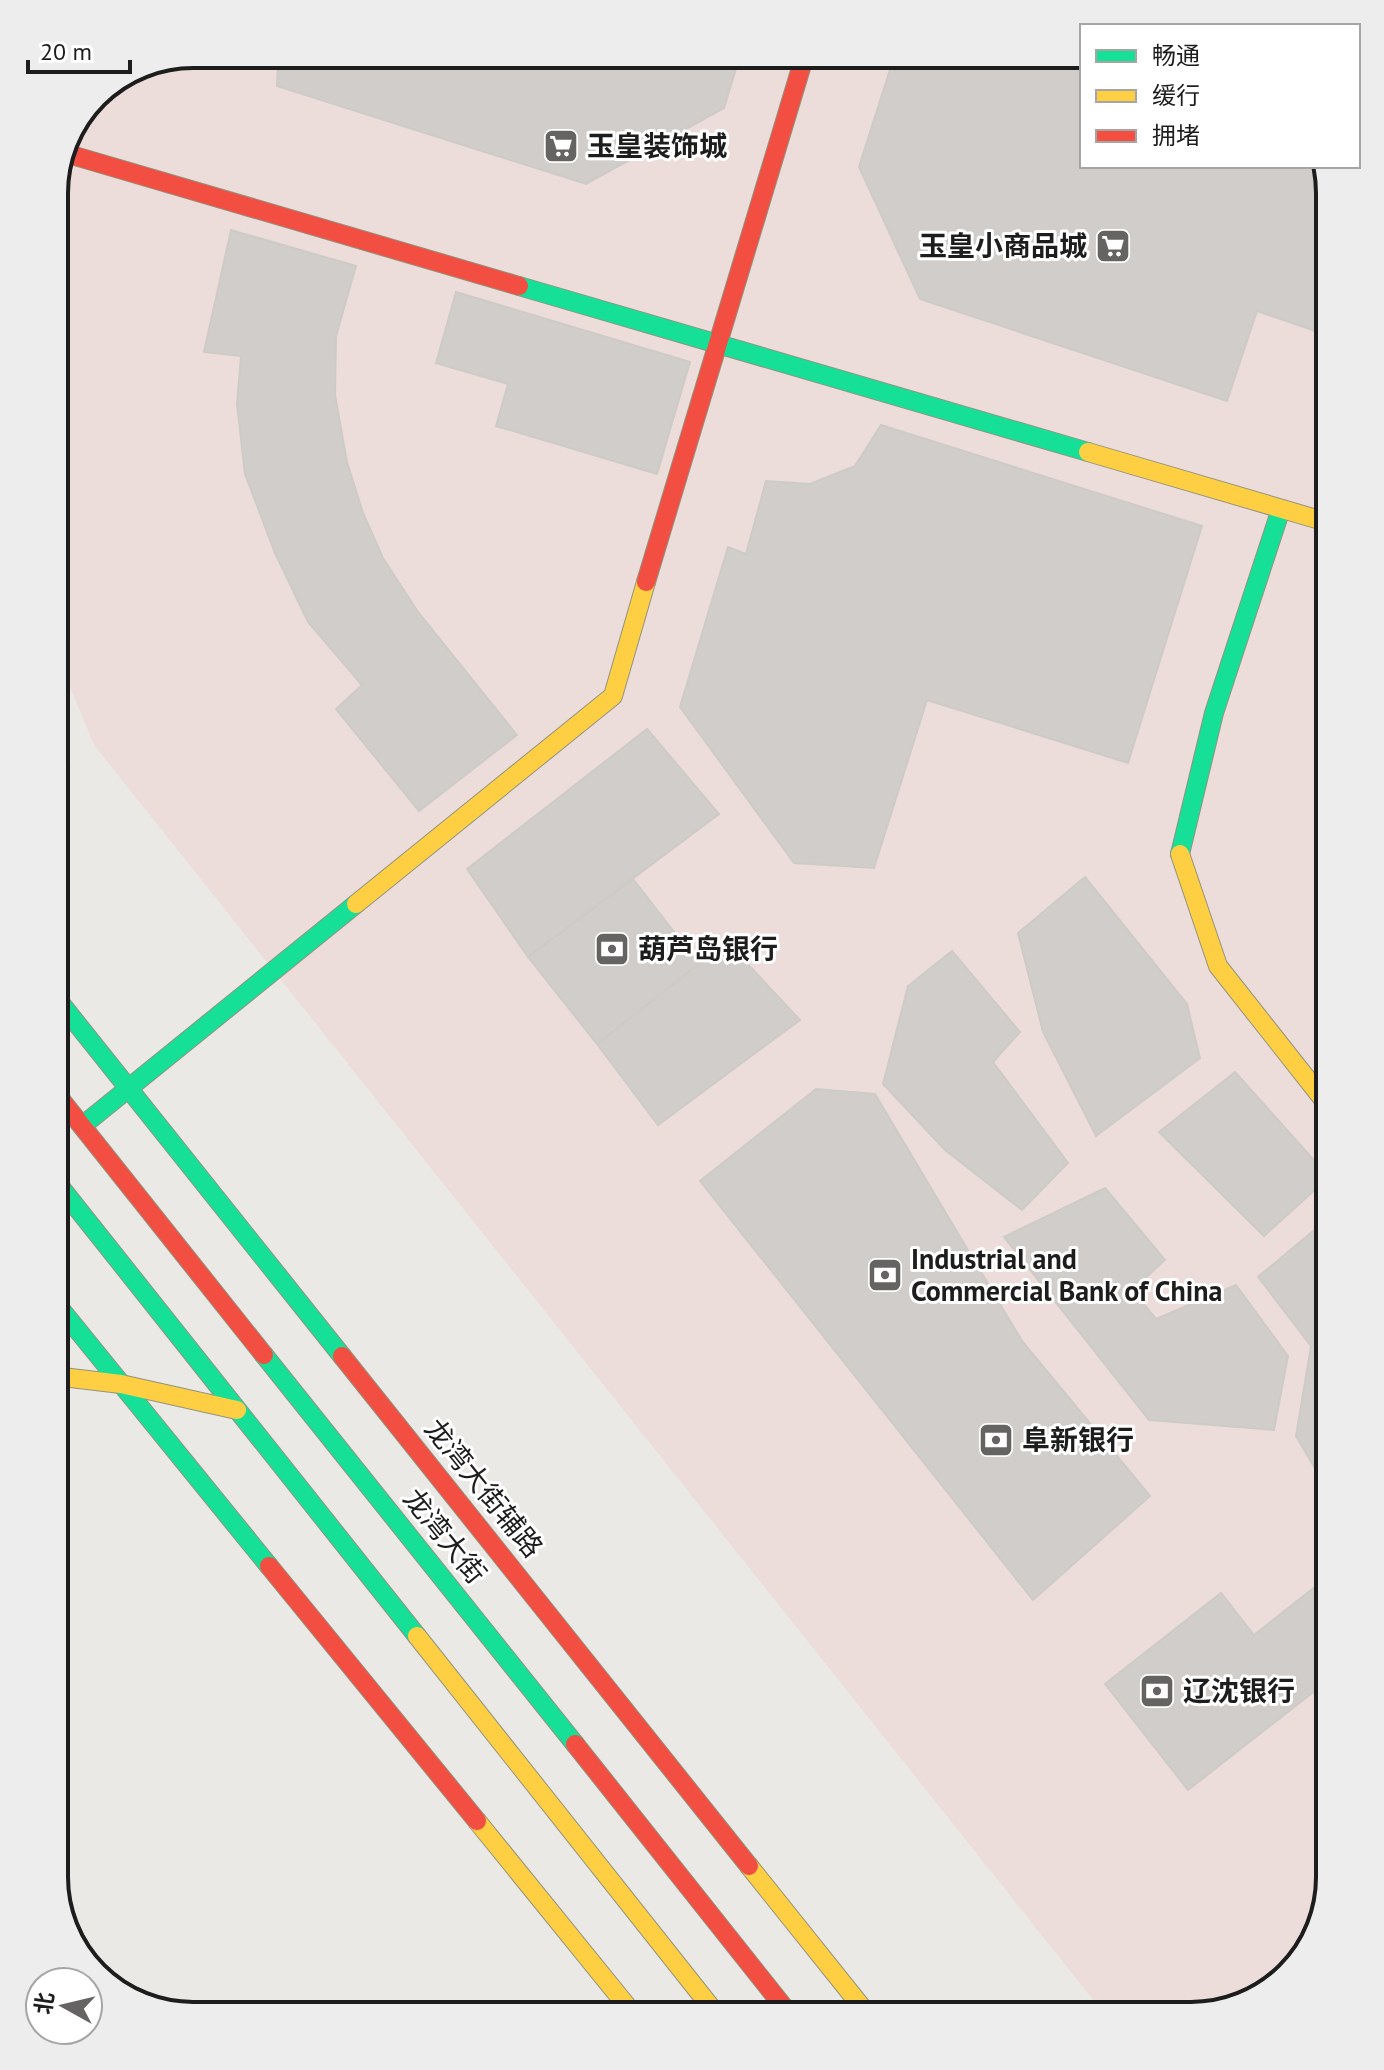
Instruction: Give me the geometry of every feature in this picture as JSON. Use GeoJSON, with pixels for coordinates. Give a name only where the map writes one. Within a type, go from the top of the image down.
{"type":"FeatureCollection","features":[{"type":"Feature","properties":{"kind":"main road"},"geometry":{"type":"LineString","coordinates":[[82,1126],[613,696],[716,343],[801,68]]}},
{"type":"Feature","properties":{"kind":"main road"},"geometry":{"type":"LineString","coordinates":[[74,156],[1316,519]]}},
{"type":"Feature","properties":{"kind":"main road"},"geometry":{"type":"LineString","coordinates":[[1281,509],[1214,713],[1180,854],[1218,966],[1316,1090]]}},
{"type":"Feature","properties":{"kind":"main road","name":"龙湾大街辅路"},"geometry":{"type":"LineString","coordinates":[[68,1012],[858,2002]]}},
{"type":"Feature","properties":{"kind":"main road","name":"龙湾大街"},"geometry":{"type":"LineString","coordinates":[[68,1108],[780,2002]]}},
{"type":"Feature","properties":{"kind":"main road"},"geometry":{"type":"LineString","coordinates":[[68,1197],[707,2002]]}},
{"type":"Feature","properties":{"kind":"main road"},"geometry":{"type":"LineString","coordinates":[[68,1318],[624,2002]]}},
{"type":"Feature","properties":{"kind":"main road"},"geometry":{"type":"LineString","coordinates":[[68,1378],[121,1384],[237,1410]]}},
{"type":"Feature","properties":{"kind":"shaded area"},"geometry":{"type":"Polygon","coordinates":[[[193,68],[1080,68],[1080,168],[1313,168],[1316,193],[1316,1877],[1307,1925],[1279,1965],[1254,1985],[1224,1998],[1191,2002],[1095,2002],[94,745],[68,682],[68,185],[72,160],[94,117],[130,85],[153,75],[193,68]]]}},
{"type":"Feature","properties":{"kind":"building","name":"玉皇装饰城"},"geometry":{"type":"Polygon","coordinates":[[[278,68],[736,68],[724,108],[586,184],[277,86],[278,68]]]}},
{"type":"Feature","properties":{"kind":"building","name":"玉皇小商品城"},"geometry":{"type":"Polygon","coordinates":[[[890,68],[1080,68],[1080,168],[1313,168],[1316,331],[1257,311],[1227,401],[920,299],[859,167],[890,68]]]}},
{"type":"Feature","properties":{"kind":"building"},"geometry":{"type":"Polygon","coordinates":[[[231,230],[356,266],[336,336],[335,395],[347,462],[363,513],[383,558],[418,612],[517,735],[419,811],[336,709],[362,685],[308,622],[275,553],[245,474],[237,404],[241,356],[204,352],[231,230]]]}},
{"type":"Feature","properties":{"kind":"building"},"geometry":{"type":"Polygon","coordinates":[[[456,292],[690,362],[657,474],[496,426],[508,384],[436,363],[456,292]]]}},
{"type":"Feature","properties":{"kind":"building"},"geometry":{"type":"Polygon","coordinates":[[[881,425],[1202,526],[1128,763],[927,700],[874,868],[794,863],[680,707],[728,547],[746,554],[766,481],[810,484],[855,466],[881,425]]]}},
{"type":"Feature","properties":{"kind":"building"},"geometry":{"type":"Polygon","coordinates":[[[647,729],[719,814],[528,957],[467,869],[647,729]]]}},
{"type":"Feature","properties":{"kind":"building"},"geometry":{"type":"Polygon","coordinates":[[[1085,877],[1187,1004],[1200,1058],[1096,1136],[1043,1032],[1018,933],[1085,877]]]}},
{"type":"Feature","properties":{"kind":"building"},"geometry":{"type":"Polygon","coordinates":[[[633,879],[699,964],[597,1044],[528,957],[633,879]]]}},
{"type":"Feature","properties":{"kind":"building"},"geometry":{"type":"Polygon","coordinates":[[[727,942],[800,1020],[658,1125],[597,1044],[727,942]]]}},
{"type":"Feature","properties":{"kind":"building"},"geometry":{"type":"Polygon","coordinates":[[[952,951],[1020,1032],[993,1062],[1068,1163],[1022,1210],[945,1150],[883,1084],[908,986],[952,951]]]}},
{"type":"Feature","properties":{"kind":"building"},"geometry":{"type":"Polygon","coordinates":[[[1235,1072],[1316,1162],[1316,1189],[1264,1236],[1159,1132],[1235,1072]]]}},
{"type":"Feature","properties":{"kind":"building"},"geometry":{"type":"Polygon","coordinates":[[[816,1089],[875,1094],[1022,1341],[1150,1496],[1033,1600],[700,1181],[816,1089]]]}},
{"type":"Feature","properties":{"kind":"building"},"geometry":{"type":"Polygon","coordinates":[[[1105,1188],[1165,1260],[1132,1290],[1156,1319],[1236,1285],[1288,1356],[1274,1430],[1149,1420],[1004,1237],[1105,1188]]]}},
{"type":"Feature","properties":{"kind":"building"},"geometry":{"type":"Polygon","coordinates":[[[1316,1229],[1316,1343],[1311,1346],[1258,1277],[1316,1229]]]}},
{"type":"Feature","properties":{"kind":"building"},"geometry":{"type":"Polygon","coordinates":[[[1316,1343],[1316,1470],[1296,1436],[1311,1346],[1316,1343]]]}},
{"type":"Feature","properties":{"kind":"building"},"geometry":{"type":"Polygon","coordinates":[[[1316,1586],[1316,1690],[1188,1790],[1105,1684],[1221,1593],[1254,1635],[1316,1586]]]}},
{"type":"Feature","properties":{"kind":"traffic: fast"},"geometry":{"type":"LineString","coordinates":[[519,286],[1088,452]]}},
{"type":"Feature","properties":{"kind":"traffic: fast"},"geometry":{"type":"LineString","coordinates":[[1180,854],[1214,713],[1281,509]]}},
{"type":"Feature","properties":{"kind":"traffic: fast"},"geometry":{"type":"LineString","coordinates":[[82,1126],[356,904]]}},
{"type":"Feature","properties":{"kind":"traffic: fast"},"geometry":{"type":"LineString","coordinates":[[68,1013],[342,1356]]}},
{"type":"Feature","properties":{"kind":"traffic: fast"},"geometry":{"type":"LineString","coordinates":[[68,1197],[417,1636]]}},
{"type":"Feature","properties":{"kind":"traffic: fast"},"geometry":{"type":"LineString","coordinates":[[68,1318],[269,1566]]}},
{"type":"Feature","properties":{"kind":"traffic: fast"},"geometry":{"type":"LineString","coordinates":[[264,1355],[575,1744]]}},
{"type":"Feature","properties":{"kind":"traffic: slow"},"geometry":{"type":"LineString","coordinates":[[1088,452],[1316,519]]}},
{"type":"Feature","properties":{"kind":"traffic: slow"},"geometry":{"type":"LineString","coordinates":[[356,904],[613,696],[646,582]]}},
{"type":"Feature","properties":{"kind":"traffic: slow"},"geometry":{"type":"LineString","coordinates":[[1180,854],[1218,966],[1316,1090]]}},
{"type":"Feature","properties":{"kind":"traffic: slow"},"geometry":{"type":"LineString","coordinates":[[68,1378],[121,1384],[237,1410]]}},
{"type":"Feature","properties":{"kind":"traffic: slow"},"geometry":{"type":"LineString","coordinates":[[417,1636],[707,2002]]}},
{"type":"Feature","properties":{"kind":"traffic: slow"},"geometry":{"type":"LineString","coordinates":[[477,1821],[624,2002]]}},
{"type":"Feature","properties":{"kind":"traffic: slow"},"geometry":{"type":"LineString","coordinates":[[749,1866],[858,2002]]}},
{"type":"Feature","properties":{"kind":"traffic: jam"},"geometry":{"type":"LineString","coordinates":[[646,582],[801,68]]}},
{"type":"Feature","properties":{"kind":"traffic: jam"},"geometry":{"type":"LineString","coordinates":[[74,156],[519,286]]}},
{"type":"Feature","properties":{"kind":"traffic: jam"},"geometry":{"type":"LineString","coordinates":[[68,1109],[264,1355]]}},
{"type":"Feature","properties":{"kind":"traffic: jam"},"geometry":{"type":"LineString","coordinates":[[342,1356],[749,1866]]}},
{"type":"Feature","properties":{"kind":"traffic: jam"},"geometry":{"type":"LineString","coordinates":[[269,1566],[477,1821]]}},
{"type":"Feature","properties":{"kind":"traffic: jam"},"geometry":{"type":"LineString","coordinates":[[575,1744],[780,2002]]}},
{"type":"Feature","properties":{"kind":"place","name":"玉皇装饰城"},"geometry":{"type":"Point","coordinates":[561,146]}},
{"type":"Feature","properties":{"kind":"place","name":"玉皇小商品城"},"geometry":{"type":"Point","coordinates":[1113,246]}},
{"type":"Feature","properties":{"kind":"place","name":"葫芦岛银行"},"geometry":{"type":"Point","coordinates":[612,949]}},
{"type":"Feature","properties":{"kind":"place","name":"Industrial and Commercial Bank of China"},"geometry":{"type":"Point","coordinates":[885,1275]}},
{"type":"Feature","properties":{"kind":"place","name":"阜新银行"},"geometry":{"type":"Point","coordinates":[996,1440]}},
{"type":"Feature","properties":{"kind":"place","name":"辽沈银行"},"geometry":{"type":"Point","coordinates":[1157,1691]}}]}
